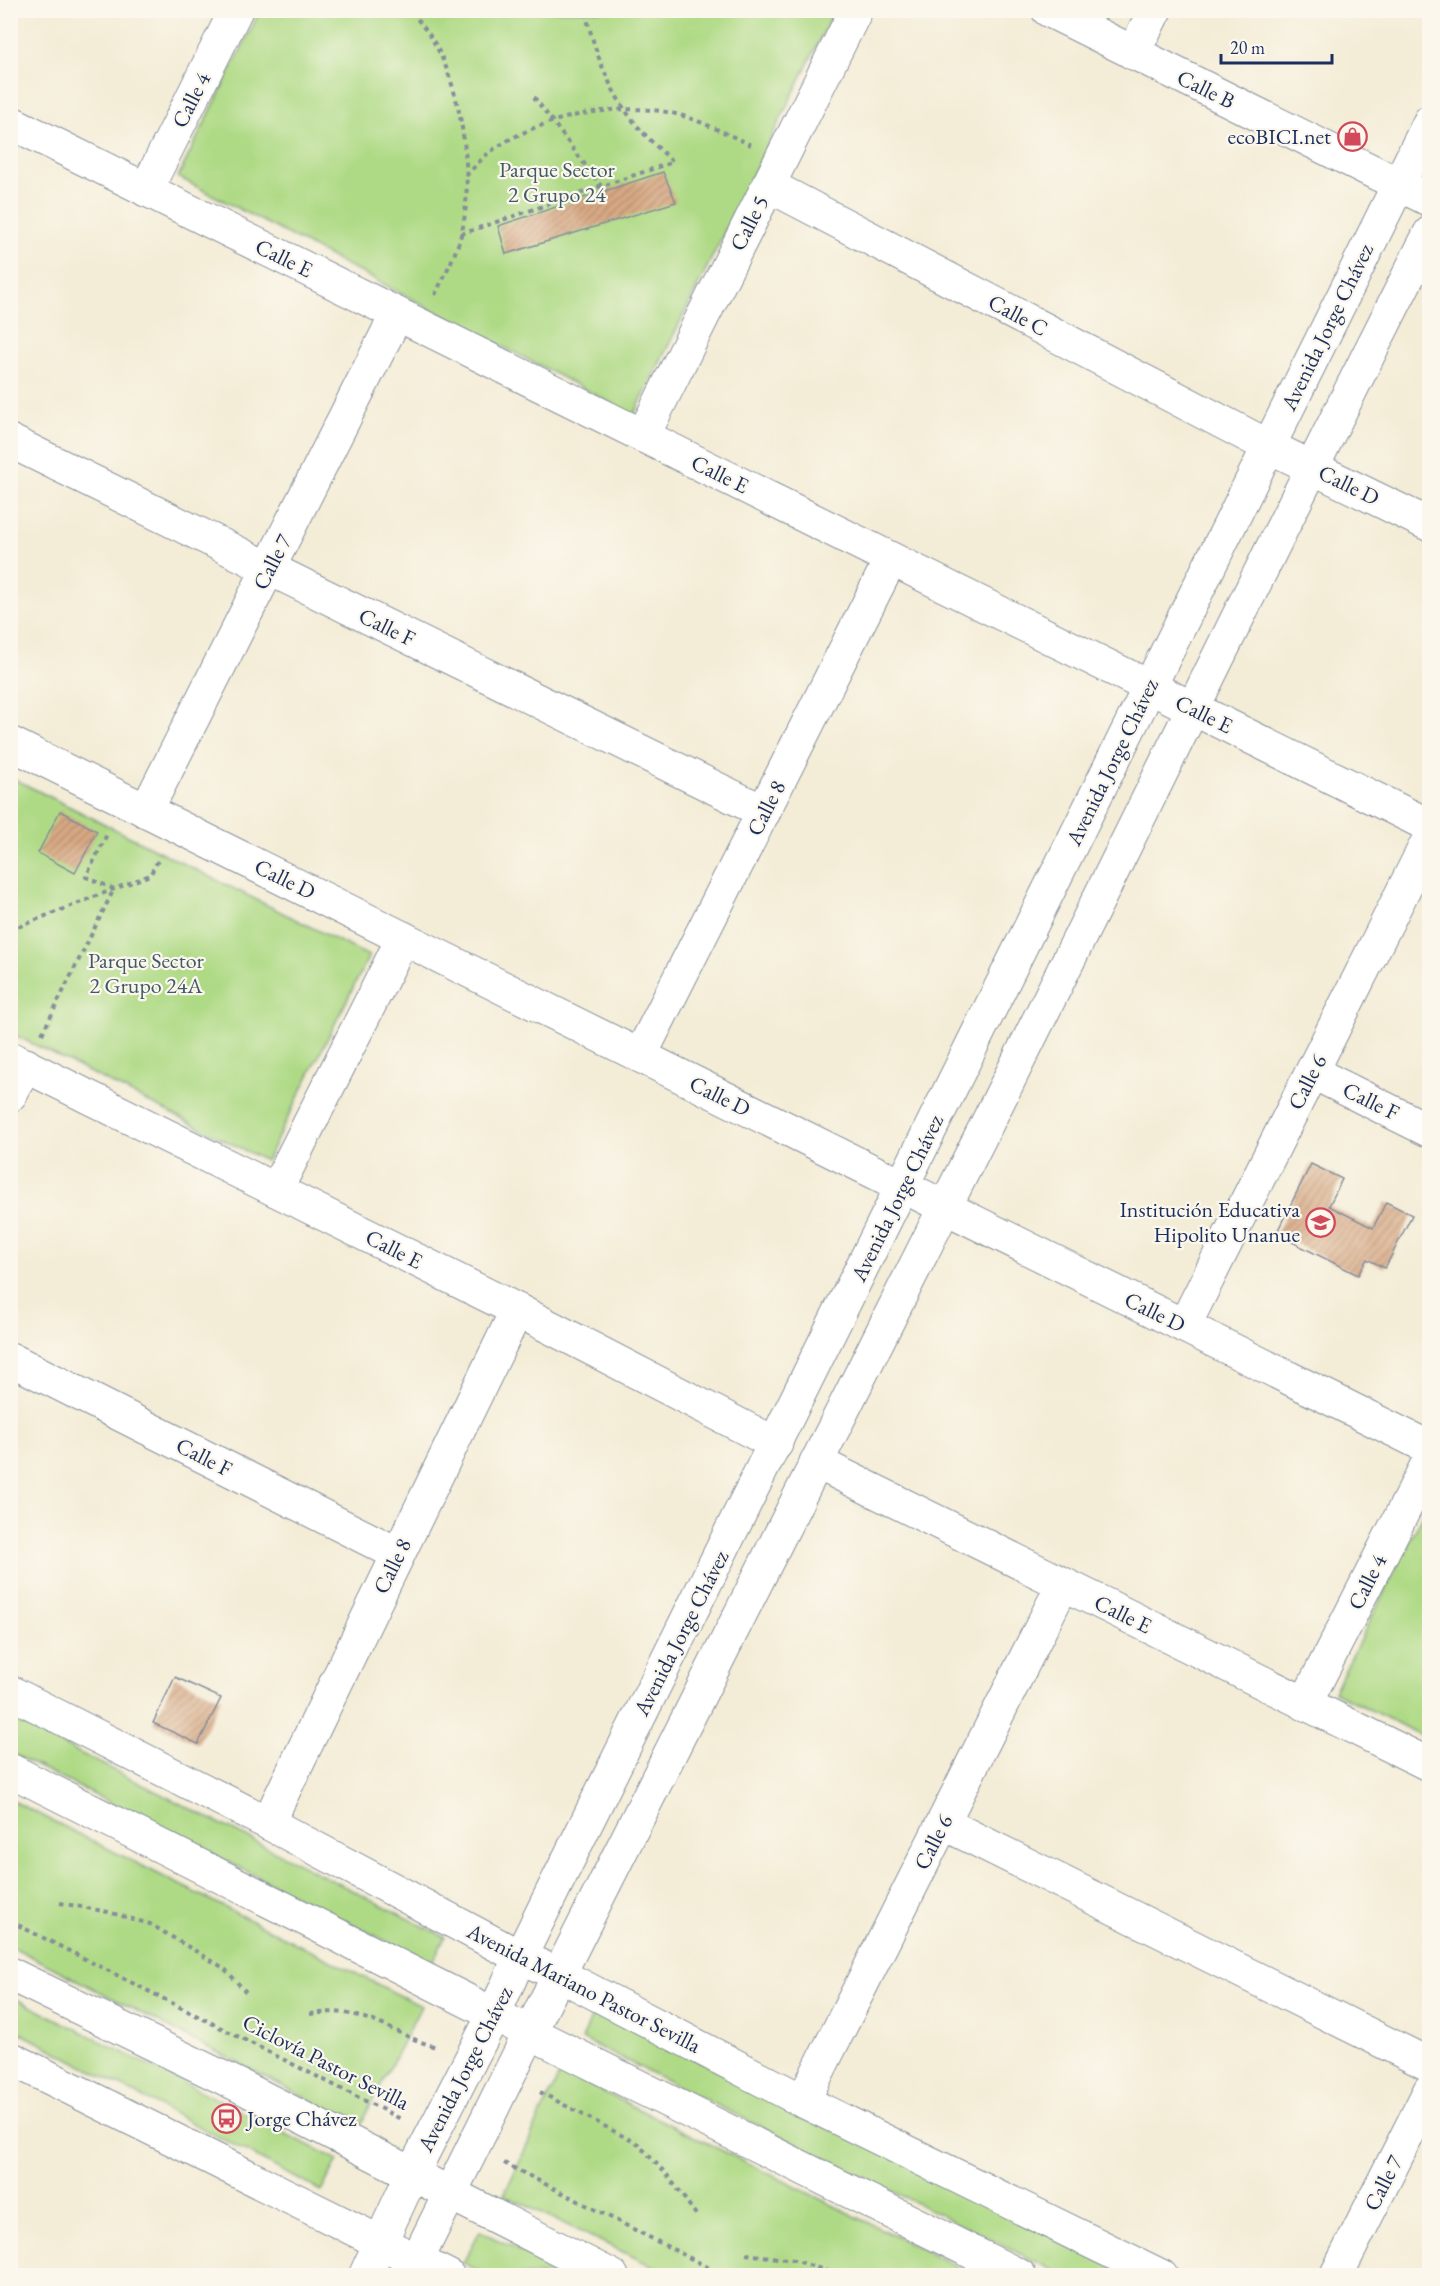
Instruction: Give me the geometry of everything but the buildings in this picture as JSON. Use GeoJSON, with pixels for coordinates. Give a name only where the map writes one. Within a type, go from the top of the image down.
{"type":"FeatureCollection","features":[{"type":"Feature","properties":{"kind":"street","name":"Calle 4"},"geometry":{"type":"LineString","coordinates":[[146,189],[236,10]]}},
{"type":"Feature","properties":{"kind":"street","name":"Calle 5"},"geometry":{"type":"LineString","coordinates":[[643,436],[856,10]]}},
{"type":"Feature","properties":{"kind":"street","name":"Calle B"},"geometry":{"type":"LineString","coordinates":[[1048,10],[1430,200]]}},
{"type":"Feature","properties":{"kind":"street"},"geometry":{"type":"LineString","coordinates":[[1133,53],[1155,10]]}},
{"type":"Feature","properties":{"kind":"street","name":"Avenida Jorge Chávez"},"geometry":{"type":"LineString","coordinates":[[365,2276],[412,2174],[494,2014],[520,1957],[1430,121]]}},
{"type":"Feature","properties":{"kind":"street","name":"Calle E"},"geometry":{"type":"LineString","coordinates":[[10,122],[1430,826]]}},
{"type":"Feature","properties":{"kind":"street","name":"Calle C"},"geometry":{"type":"LineString","coordinates":[[775,171],[1268,446]]}},
{"type":"Feature","properties":{"kind":"street","name":"Avenida Jorge Chávez"},"geometry":{"type":"LineString","coordinates":[[413,2268],[945,1208],[1194,709],[1311,467],[1430,233]]}},
{"type":"Feature","properties":{"kind":"street","name":"Calle 7"},"geometry":{"type":"LineString","coordinates":[[146,811],[268,568],[408,319]]}},
{"type":"Feature","properties":{"kind":"street","name":"Calle F"},"geometry":{"type":"LineString","coordinates":[[10,441],[764,812]]}},
{"type":"Feature","properties":{"kind":"street","name":"Calle D"},"geometry":{"type":"LineString","coordinates":[[1268,446],[1430,525]]}},
{"type":"Feature","properties":{"kind":"street","name":"Calle 8"},"geometry":{"type":"LineString","coordinates":[[640,1056],[891,559]]}},
{"type":"Feature","properties":{"kind":"street","name":"Calle D"},"geometry":{"type":"LineString","coordinates":[[10,743],[1430,1448]]}},
{"type":"Feature","properties":{"kind":"street","name":"Calle 6"},"geometry":{"type":"LineString","coordinates":[[1184,1326],[1430,837]]}},
{"type":"Feature","properties":{"kind":"street"},"geometry":{"type":"LineString","coordinates":[[276,1190],[403,938]]}},
{"type":"Feature","properties":{"kind":"street","name":"Calle E"},"geometry":{"type":"LineString","coordinates":[[18,1062],[517,1310],[776,1444]]}},
{"type":"Feature","properties":{"kind":"street"},"geometry":{"type":"LineString","coordinates":[[10,1095],[18,1062]]}},
{"type":"Feature","properties":{"kind":"street","name":"Calle F"},"geometry":{"type":"LineString","coordinates":[[1312,1072],[1430,1131]]}},
{"type":"Feature","properties":{"kind":"street","name":"Calle 8"},"geometry":{"type":"LineString","coordinates":[[268,1823],[517,1310]]}},
{"type":"Feature","properties":{"kind":"street","name":"Calle F"},"geometry":{"type":"LineString","coordinates":[[10,1359],[398,1554]]}},
{"type":"Feature","properties":{"kind":"street","name":"Calle 4"},"geometry":{"type":"LineString","coordinates":[[1305,1704],[1430,1459]]}},
{"type":"Feature","properties":{"kind":"street","name":"Calle E"},"geometry":{"type":"LineString","coordinates":[[816,1462],[1430,1765]]}},
{"type":"Feature","properties":{"kind":"street","name":"Calle 6"},"geometry":{"type":"LineString","coordinates":[[803,2101],[1064,1584]]}},
{"type":"Feature","properties":{"kind":"street","name":"Avenida Mariano Pastor Sevilla"},"geometry":{"type":"LineString","coordinates":[[10,1692],[268,1823],[520,1957],[560,1975],[803,2101],[1161,2276]]}},
{"type":"Feature","properties":{"kind":"street"},"geometry":{"type":"LineString","coordinates":[[10,1770],[1020,2276]]}},
{"type":"Feature","properties":{"kind":"street"},"geometry":{"type":"LineString","coordinates":[[943,1823],[1430,2065]]}},
{"type":"Feature","properties":{"kind":"street"},"geometry":{"type":"LineString","coordinates":[[10,1974],[240,2086],[612,2276]]}},
{"type":"Feature","properties":{"kind":"street"},"geometry":{"type":"LineString","coordinates":[[10,2058],[381,2243],[413,2268],[448,2276]]}},
{"type":"Feature","properties":{"kind":"street","name":"Calle 7"},"geometry":{"type":"LineString","coordinates":[[1336,2276],[1430,2090]]}},
{"type":"Feature","properties":{"kind":"path"},"geometry":{"type":"LineString","coordinates":[[368,10],[412,12],[430,10]]}},
{"type":"Feature","properties":{"kind":"path"},"geometry":{"type":"LineString","coordinates":[[461,234],[673,162],[638,128],[616,96],[589,31],[585,10]]}},
{"type":"Feature","properties":{"kind":"path"},"geometry":{"type":"LineString","coordinates":[[408,319],[450,263],[461,234],[467,190],[459,110],[449,76],[436,45],[412,12]]}},
{"type":"Feature","properties":{"kind":"path"},"geometry":{"type":"LineString","coordinates":[[534,97],[601,186]]}},
{"type":"Feature","properties":{"kind":"path"},"geometry":{"type":"LineString","coordinates":[[466,176],[486,155],[552,122],[579,114],[626,110],[657,110],[684,116],[775,171]]}},
{"type":"Feature","properties":{"kind":"path"},"geometry":{"type":"LineString","coordinates":[[10,930],[150,875],[175,825]]}},
{"type":"Feature","properties":{"kind":"path"},"geometry":{"type":"LineString","coordinates":[[99,826],[119,836]]}},
{"type":"Feature","properties":{"kind":"path"},"geometry":{"type":"LineString","coordinates":[[108,831],[86,877],[114,889]]}},
{"type":"Feature","properties":{"kind":"path"},"geometry":{"type":"LineString","coordinates":[[150,852],[171,862]]}},
{"type":"Feature","properties":{"kind":"path"},"geometry":{"type":"LineString","coordinates":[[18,1062],[114,889]]}},
{"type":"Feature","properties":{"kind":"path"},"geometry":{"type":"LineString","coordinates":[[60,1904],[108,1912],[150,1924],[224,1968],[246,1992]]}},
{"type":"Feature","properties":{"kind":"path","name":"Ciclovía Pastor Sevilla"},"geometry":{"type":"LineString","coordinates":[[10,1921],[432,2135]]}},
{"type":"Feature","properties":{"kind":"path"},"geometry":{"type":"LineString","coordinates":[[310,2014],[342,2012],[368,2019],[416,2042],[472,2057]]}},
{"type":"Feature","properties":{"kind":"path"},"geometry":{"type":"LineString","coordinates":[[509,2076],[638,2144],[668,2176],[697,2216]]}},
{"type":"Feature","properties":{"kind":"path"},"geometry":{"type":"LineString","coordinates":[[474,2148],[725,2276]]}},
{"type":"Feature","properties":{"kind":"path"},"geometry":{"type":"LineString","coordinates":[[747,2254],[794,2260],[842,2276]]}},
{"type":"Feature","properties":{"kind":"green space","name":"Parque Sector 2 Grupo 24"},"geometry":{"type":"Polygon","coordinates":[[[260,11],[834,11],[634,415],[178,177],[260,11]]]}},
{"type":"Feature","properties":{"kind":"green space","name":"Parque Sector 2 Grupo 24A"},"geometry":{"type":"Polygon","coordinates":[[[10,777],[369,956],[266,1161],[11,1033],[10,777]]]}},
{"type":"Feature","properties":{"kind":"green space"},"geometry":{"type":"Polygon","coordinates":[[[1429,1503],[1430,1739],[1334,1692],[1429,1503]]]}},
{"type":"Feature","properties":{"kind":"green space"},"geometry":{"type":"Polygon","coordinates":[[[10,1718],[445,1937],[432,1964],[11,1753],[10,1718]]]}},
{"type":"Feature","properties":{"kind":"green space"},"geometry":{"type":"Polygon","coordinates":[[[11,1800],[421,2006],[360,2126],[11,1946],[11,1800]]]}},
{"type":"Feature","properties":{"kind":"green space"},"geometry":{"type":"Polygon","coordinates":[[[10,1996],[338,2160],[321,2191],[11,2028],[10,1996]]]}},
{"type":"Feature","properties":{"kind":"green space"},"geometry":{"type":"Polygon","coordinates":[[[595,2010],[1136,2275],[1063,2275],[582,2039],[595,2010]]]}},
{"type":"Feature","properties":{"kind":"green space"},"geometry":{"type":"Polygon","coordinates":[[[561,2071],[974,2275],[671,2275],[504,2195],[561,2071]]]}},
{"type":"Feature","properties":{"kind":"green space"},"geometry":{"type":"Polygon","coordinates":[[[480,2231],[568,2275],[488,2275],[463,2263],[480,2231]]]}},
{"type":"Feature","properties":{"kind":"place","name":"ecoBICI.net"},"geometry":{"type":"Point","coordinates":[1352,136]}},
{"type":"Feature","properties":{"kind":"place","name":"Institución Educativa Hipolito Unanue"},"geometry":{"type":"Point","coordinates":[1321,1222]}},
{"type":"Feature","properties":{"kind":"place","name":"Jorge Chávez"},"geometry":{"type":"Point","coordinates":[226,2118]}}]}
